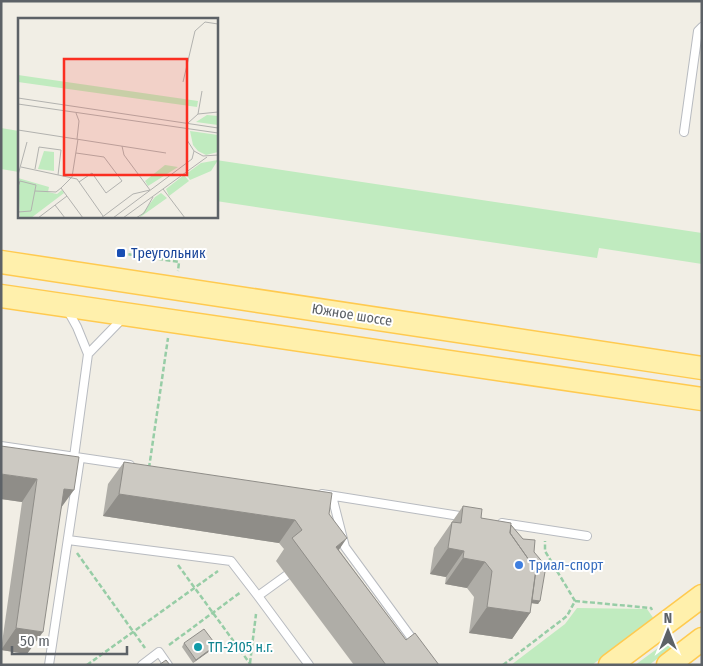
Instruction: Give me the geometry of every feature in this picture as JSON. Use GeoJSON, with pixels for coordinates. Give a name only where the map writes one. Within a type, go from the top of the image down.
{"type":"FeatureCollection","features":[{"type":"Feature","properties":{"kind":"main road","name":"Южное шоссе"},"geometry":{"type":"LineString","coordinates":[[1,262],[702,368]]}},
{"type":"Feature","properties":{"kind":"main road"},"geometry":{"type":"LineString","coordinates":[[1,296],[702,399]]}},
{"type":"Feature","properties":{"kind":"main road"},"geometry":{"type":"LineString","coordinates":[[610,665],[702,596]]}},
{"type":"Feature","properties":{"kind":"main road"},"geometry":{"type":"LineString","coordinates":[[668,665],[702,639]]}},
{"type":"Feature","properties":{"kind":"lane"},"geometry":{"type":"LineString","coordinates":[[684,132],[698,31],[702,27]]}},
{"type":"Feature","properties":{"kind":"lane"},"geometry":{"type":"LineString","coordinates":[[49,665],[68,540],[88,354],[77,327],[64,306]]}},
{"type":"Feature","properties":{"kind":"lane"},"geometry":{"type":"LineString","coordinates":[[88,354],[126,315]]}},
{"type":"Feature","properties":{"kind":"lane"},"geometry":{"type":"LineString","coordinates":[[1,446],[149,468]]}},
{"type":"Feature","properties":{"kind":"lane"},"geometry":{"type":"LineString","coordinates":[[312,493],[478,519]]}},
{"type":"Feature","properties":{"kind":"lane"},"geometry":{"type":"LineString","coordinates":[[332,496],[339,538],[420,649]]}},
{"type":"Feature","properties":{"kind":"lane"},"geometry":{"type":"LineString","coordinates":[[497,522],[587,536]]}},
{"type":"Feature","properties":{"kind":"lane"},"geometry":{"type":"LineString","coordinates":[[68,540],[231,562],[309,665]]}},
{"type":"Feature","properties":{"kind":"lane"},"geometry":{"type":"LineString","coordinates":[[258,596],[287,575]]}},
{"type":"Feature","properties":{"kind":"lane"},"geometry":{"type":"LineString","coordinates":[[142,665],[159,652],[168,665]]}},
{"type":"Feature","properties":{"kind":"path"},"geometry":{"type":"LineString","coordinates":[[121,253],[179,262],[175,288]]}},
{"type":"Feature","properties":{"kind":"path"},"geometry":{"type":"LineString","coordinates":[[149,468],[171,320]]}},
{"type":"Feature","properties":{"kind":"path"},"geometry":{"type":"LineString","coordinates":[[546,530],[545,552],[575,601]]}},
{"type":"Feature","properties":{"kind":"path"},"geometry":{"type":"LineString","coordinates":[[68,540],[152,658]]}},
{"type":"Feature","properties":{"kind":"path"},"geometry":{"type":"LineString","coordinates":[[170,553],[250,664]]}},
{"type":"Feature","properties":{"kind":"path"},"geometry":{"type":"LineString","coordinates":[[87,665],[231,562]]}},
{"type":"Feature","properties":{"kind":"path"},"geometry":{"type":"LineString","coordinates":[[159,652],[250,585]]}},
{"type":"Feature","properties":{"kind":"path"},"geometry":{"type":"LineString","coordinates":[[250,664],[258,596]]}},
{"type":"Feature","properties":{"kind":"path"},"geometry":{"type":"LineString","coordinates":[[575,601],[651,608],[664,624]]}},
{"type":"Feature","properties":{"kind":"path"},"geometry":{"type":"LineString","coordinates":[[503,665],[567,616],[575,601]]}},
{"type":"Feature","properties":{"kind":"green space"},"geometry":{"type":"Polygon","coordinates":[[[1,128],[18,131],[18,172],[1,169],[1,128]]]}},
{"type":"Feature","properties":{"kind":"green space"},"geometry":{"type":"Polygon","coordinates":[[[218,160],[702,233],[702,264],[599,248],[597,258],[218,201],[218,160]]]}},
{"type":"Feature","properties":{"kind":"green space"},"geometry":{"type":"Polygon","coordinates":[[[577,608],[647,609],[654,619],[592,665],[511,665],[565,624],[577,608]]]}},
{"type":"Feature","properties":{"kind":"green space"},"geometry":{"type":"Polygon","coordinates":[[[669,640],[674,646],[649,665],[635,665],[669,640]]]}},
{"type":"Feature","properties":{"kind":"building"},"geometry":{"type":"Polygon","coordinates":[[[1,446],[79,457],[74,490],[64,489],[43,632],[16,628],[37,479],[1,474],[1,446]]]}},
{"type":"Feature","properties":{"kind":"building"},"geometry":{"type":"Polygon","coordinates":[[[124,462],[332,493],[329,514],[347,538],[336,547],[406,640],[415,633],[439,665],[386,665],[292,538],[302,530],[295,520],[119,494],[124,462]]]}},
{"type":"Feature","properties":{"kind":"building"},"geometry":{"type":"Polygon","coordinates":[[[463,506],[482,509],[481,518],[511,523],[510,533],[529,560],[537,562],[530,613],[487,607],[492,571],[485,562],[463,558],[464,551],[448,548],[452,522],[461,523],[463,506]]]}},
{"type":"Feature","properties":{"kind":"building"},"geometry":{"type":"Polygon","coordinates":[[[511,525],[523,539],[535,540],[534,552],[546,566],[540,601],[532,600],[537,562],[529,560],[510,533],[511,525]]]}},
{"type":"Feature","properties":{"kind":"building","name":"ТП-2105 н.г."},"geometry":{"type":"Polygon","coordinates":[[[204,629],[216,645],[196,660],[184,643],[204,629]]]}},
{"type":"Feature","properties":{"kind":"building"},"geometry":{"type":"Polygon","coordinates":[[[166,660],[170,665],[159,665],[166,660]]]}},
{"type":"Feature","properties":{"kind":"place","name":"Треугольник"},"geometry":{"type":"Point","coordinates":[121,253]}},
{"type":"Feature","properties":{"kind":"place","name":"Триал-спорт"},"geometry":{"type":"Point","coordinates":[519,565]}},
{"type":"Feature","properties":{"kind":"place","name":"ТП-2105 н.г."},"geometry":{"type":"Point","coordinates":[198,647]}}]}
